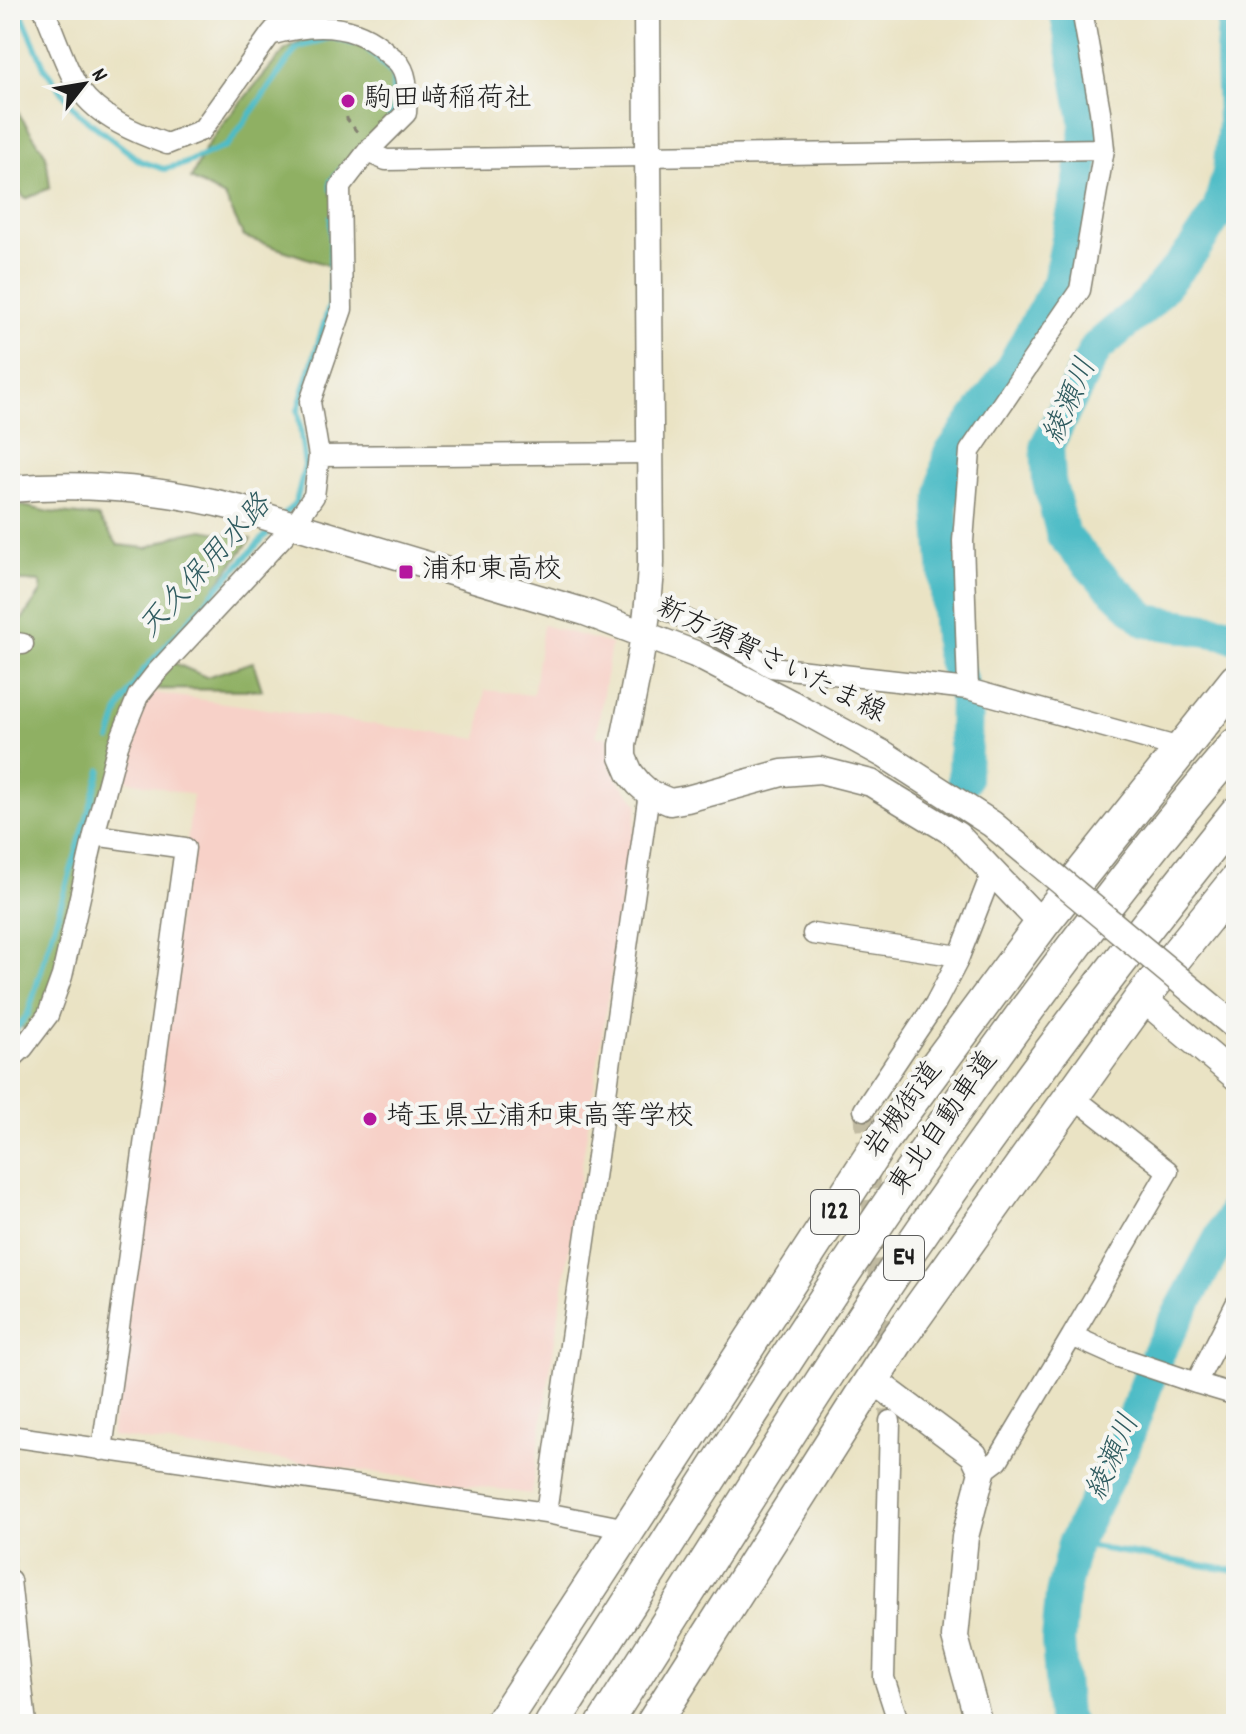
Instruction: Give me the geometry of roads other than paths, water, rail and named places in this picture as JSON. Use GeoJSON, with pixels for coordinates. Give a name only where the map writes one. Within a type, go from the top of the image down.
{"type":"FeatureCollection","features":[{"type":"Feature","properties":{"kind":"highway","name":"岩槻街道"},"geometry":{"type":"LineString","coordinates":[[501,1724],[882,1140],[1042,924],[1236,681]]}},
{"type":"Feature","properties":{"kind":"highway","name":"東北自動車道"},"geometry":{"type":"LineString","coordinates":[[552,1724],[835,1283],[963,1097],[1043,987],[1226,756]]}},
{"type":"Feature","properties":{"kind":"highway","name":"東北自動車道"},"geometry":{"type":"LineString","coordinates":[[604,1724],[808,1402],[909,1250],[1110,973],[1236,814]]}},
{"type":"Feature","properties":{"kind":"highway"},"geometry":{"type":"LineString","coordinates":[[653,1724],[896,1342],[1142,998],[1230,888]]}},
{"type":"Feature","properties":{"kind":"street"},"geometry":{"type":"LineString","coordinates":[[44,10],[80,90],[102,112],[123,126],[167,144],[202,130],[291,10]]}},
{"type":"Feature","properties":{"kind":"street"},"geometry":{"type":"LineString","coordinates":[[647,10],[650,602],[623,757],[630,773],[649,793],[670,802],[782,773],[820,770],[871,783],[957,835],[1042,924]]}},
{"type":"Feature","properties":{"kind":"street"},"geometry":{"type":"LineString","coordinates":[[968,689],[963,541],[970,451],[1080,290],[1091,149],[1100,111],[1082,10]]}},
{"type":"Feature","properties":{"kind":"street"},"geometry":{"type":"LineString","coordinates":[[10,1060],[48,1015],[58,989],[118,745],[138,696],[294,525],[314,496],[319,456],[310,402],[342,309],[340,187],[364,144],[406,113],[407,91],[400,66],[371,38],[336,26],[270,35]]}},
{"type":"Feature","properties":{"kind":"street"},"geometry":{"type":"LineString","coordinates":[[364,144],[386,160],[1091,149]]}},
{"type":"Feature","properties":{"kind":"street"},"geometry":{"type":"LineString","coordinates":[[319,456],[651,453]]}},
{"type":"Feature","properties":{"kind":"street","name":"新方須賀さいたま線"},"geometry":{"type":"LineString","coordinates":[[10,489],[103,486],[193,497],[531,594],[695,654],[885,755],[992,824],[1236,1027]]}},
{"type":"Feature","properties":{"kind":"street"},"geometry":{"type":"LineString","coordinates":[[650,602],[708,630],[771,667],[968,689],[1180,748]]}},
{"type":"Feature","properties":{"kind":"street"},"geometry":{"type":"LineString","coordinates":[[546,1513],[649,793]]}},
{"type":"Feature","properties":{"kind":"street"},"geometry":{"type":"LineString","coordinates":[[94,835],[185,848],[102,1450]]}},
{"type":"Feature","properties":{"kind":"street"},"geometry":{"type":"LineString","coordinates":[[864,1110],[935,1004],[959,956],[992,872]]}},
{"type":"Feature","properties":{"kind":"street"},"geometry":{"type":"LineString","coordinates":[[813,934],[959,956]]}},
{"type":"Feature","properties":{"kind":"street"},"geometry":{"type":"LineString","coordinates":[[1142,998],[1236,1077]]}},
{"type":"Feature","properties":{"kind":"street"},"geometry":{"type":"LineString","coordinates":[[979,1724],[955,1637],[965,1537],[982,1472],[998,1460],[1168,1171],[1071,1095]]}},
{"type":"Feature","properties":{"kind":"street"},"geometry":{"type":"LineString","coordinates":[[1196,1383],[1236,1304]]}},
{"type":"Feature","properties":{"kind":"street"},"geometry":{"type":"LineString","coordinates":[[1072,1336],[1119,1357],[1236,1395]]}},
{"type":"Feature","properties":{"kind":"street"},"geometry":{"type":"LineString","coordinates":[[872,1379],[974,1455],[982,1472]]}},
{"type":"Feature","properties":{"kind":"street"},"geometry":{"type":"LineString","coordinates":[[890,1421],[884,1678],[899,1724]]}},
{"type":"Feature","properties":{"kind":"street"},"geometry":{"type":"LineString","coordinates":[[10,1436],[546,1513],[627,1529]]}},
{"type":"Feature","properties":{"kind":"street"},"geometry":{"type":"LineString","coordinates":[[10,1580],[26,1724]]}},
{"type":"Feature","properties":{"kind":"waterway","name":"天久保用水路"},"geometry":{"type":"LineString","coordinates":[[20,10],[45,69],[78,113],[140,161],[164,169],[228,145],[297,48],[332,37],[353,43]]}},
{"type":"Feature","properties":{"kind":"waterway"},"geometry":{"type":"LineString","coordinates":[[964,780],[966,700],[951,649],[941,508],[949,456],[1009,373],[1059,283],[1080,181],[1087,126],[1066,10]]}},
{"type":"Feature","properties":{"kind":"waterway","name":"綾瀬川"},"geometry":{"type":"LineString","coordinates":[[1235,10],[1232,55],[1234,125],[1229,173],[1219,210],[1194,249],[1148,304],[1096,348],[1047,445],[1049,481],[1063,535],[1095,571],[1147,621],[1236,637]]}},
{"type":"Feature","properties":{"kind":"waterway","name":"天久保用水路"},"geometry":{"type":"LineString","coordinates":[[367,48],[393,75],[394,112],[390,116]]}},
{"type":"Feature","properties":{"kind":"waterway","name":"天久保用水路"},"geometry":{"type":"LineString","coordinates":[[331,189],[331,181],[344,166]]}},
{"type":"Feature","properties":{"kind":"waterway","name":"天久保用水路"},"geometry":{"type":"LineString","coordinates":[[285,514],[296,502],[305,466],[298,410],[330,304],[331,217]]}},
{"type":"Feature","properties":{"kind":"waterway","name":"天久保用水路"},"geometry":{"type":"LineString","coordinates":[[110,740],[119,710],[141,673],[274,526]]}},
{"type":"Feature","properties":{"kind":"waterway","name":"天久保用水路"},"geometry":{"type":"LineString","coordinates":[[10,1037],[28,1014],[101,770]]}},
{"type":"Feature","properties":{"kind":"waterway","name":"綾瀬川"},"geometry":{"type":"LineString","coordinates":[[1068,1724],[1064,1716],[1058,1641],[1062,1595],[1074,1544],[1125,1443],[1158,1353],[1236,1209]]}},
{"type":"Feature","properties":{"kind":"waterway"},"geometry":{"type":"LineString","coordinates":[[1074,1544],[1236,1571]]}},
{"type":"Feature","properties":{"kind":"waterway","name":"天久保用水路"},"geometry":{"type":"LineString","coordinates":[[10,1685],[12,1724]]}},
{"type":"Feature","properties":{"kind":"tunnel"},"geometry":{"type":"LineString","coordinates":[[864,1110],[890,1421]]}},
{"type":"Feature","properties":{"kind":"place","name":"駒田﨑稲荷社"},"geometry":{"type":"Point","coordinates":[348,101]}},
{"type":"Feature","properties":{"kind":"place","name":"浦和東高校"},"geometry":{"type":"Point","coordinates":[406,572]}},
{"type":"Feature","properties":{"kind":"place","name":"埼玉県立浦和東高等学校"},"geometry":{"type":"Point","coordinates":[370,1119]}}]}
